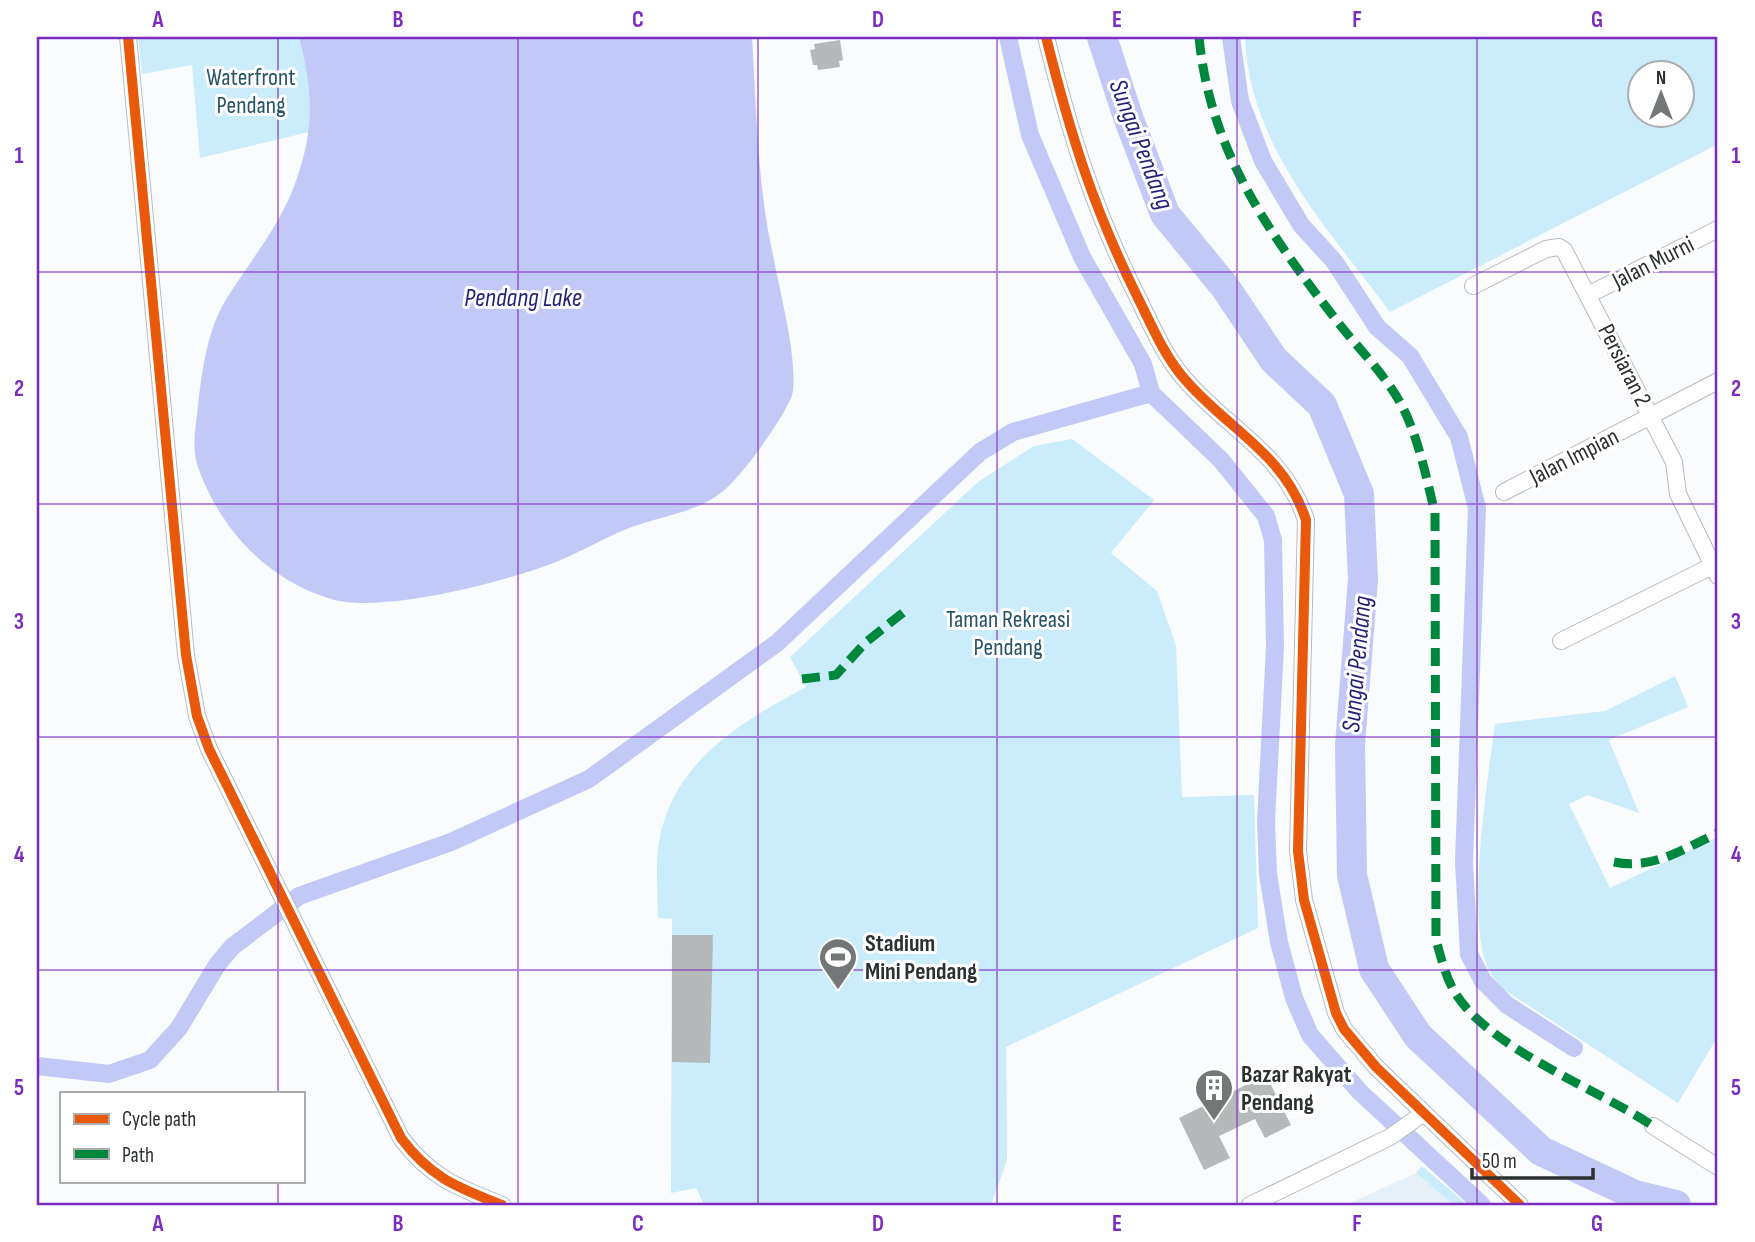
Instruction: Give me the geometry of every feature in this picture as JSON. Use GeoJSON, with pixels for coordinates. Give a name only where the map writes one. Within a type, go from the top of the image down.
{"type":"FeatureCollection","features":[{"type":"Feature","properties":{"kind":"street"},"geometry":{"type":"LineString","coordinates":[[128,37],[190,687],[209,749],[401,1138],[432,1174],[448,1184],[502,1205]]}},
{"type":"Feature","properties":{"kind":"street"},"geometry":{"type":"LineString","coordinates":[[1046,37],[1070,137],[1089,191],[1164,349],[1182,376],[1204,400],[1286,476],[1298,497],[1306,520],[1298,851],[1304,901],[1323,977],[1344,1029],[1376,1067],[1520,1205]]}},
{"type":"Feature","properties":{"kind":"street","name":"Jalan Murni"},"geometry":{"type":"LineString","coordinates":[[1588,295],[1718,229]]}},
{"type":"Feature","properties":{"kind":"street","name":"Persiaran 2"},"geometry":{"type":"LineString","coordinates":[[1473,286],[1546,249],[1559,247],[1568,255],[1676,466],[1678,494],[1717,568]]}},
{"type":"Feature","properties":{"kind":"street","name":"Jalan Impian"},"geometry":{"type":"LineString","coordinates":[[1504,492],[1718,381]]}},
{"type":"Feature","properties":{"kind":"street"},"geometry":{"type":"LineString","coordinates":[[1561,641],[1717,568]]}},
{"type":"Feature","properties":{"kind":"street"},"geometry":{"type":"LineString","coordinates":[[1250,1205],[1390,1137],[1411,1125],[1424,1113]]}},
{"type":"Feature","properties":{"kind":"street"},"geometry":{"type":"LineString","coordinates":[[1653,1126],[1718,1167]]}},
{"type":"Feature","properties":{"kind":"shaded area"},"geometry":{"type":"Polygon","coordinates":[[[1416,1173],[1454,1205],[1346,1205],[1416,1173]]]}},
{"type":"Feature","properties":{"kind":"green space","name":"Waterfront Pendang"},"geometry":{"type":"Polygon","coordinates":[[[138,37],[299,37],[312,87],[309,132],[200,158],[192,65],[142,74],[138,37]]]}},
{"type":"Feature","properties":{"kind":"green space"},"geometry":{"type":"Polygon","coordinates":[[[1245,37],[1718,37],[1718,144],[1390,312],[1296,184],[1276,150],[1261,115],[1250,77],[1245,37]]]}},
{"type":"Feature","properties":{"kind":"green space","name":"Taman Rekreasi Pendang"},"geometry":{"type":"Polygon","coordinates":[[[1072,439],[1154,500],[1111,553],[1157,591],[1176,646],[1182,797],[1254,795],[1258,928],[1006,1047],[1007,1160],[991,1205],[704,1205],[696,1188],[671,1193],[672,919],[658,918],[657,870],[659,842],[667,814],[679,789],[694,767],[734,731],[806,687],[790,657],[978,482],[1034,446],[1072,439]]]}},
{"type":"Feature","properties":{"kind":"green space"},"geometry":{"type":"Polygon","coordinates":[[[1675,676],[1688,707],[1609,740],[1639,813],[1588,795],[1569,804],[1610,888],[1718,837],[1718,1036],[1678,1103],[1503,989],[1490,972],[1482,951],[1478,888],[1483,814],[1495,724],[1605,711],[1675,676]]]}},
{"type":"Feature","properties":{"kind":"green space"},"geometry":{"type":"Polygon","coordinates":[[[1422,1166],[1467,1205],[1454,1205],[1416,1173],[1422,1166]]]}},
{"type":"Feature","properties":{"kind":"water","name":"Pendang Lake"},"geometry":{"type":"Polygon","coordinates":[[[299,37],[752,37],[761,182],[789,336],[793,392],[760,448],[731,484],[701,505],[629,528],[551,564],[502,580],[409,600],[353,603],[331,599],[286,579],[249,549],[233,531],[207,490],[196,460],[195,429],[204,366],[219,313],[282,213],[302,162],[310,109],[307,75],[299,37]]]}},
{"type":"Feature","properties":{"kind":"building"},"geometry":{"type":"Polygon","coordinates":[[[840,40],[843,60],[839,61],[840,67],[818,70],[817,65],[813,65],[810,50],[815,49],[814,44],[840,40]]]}},
{"type":"Feature","properties":{"kind":"building"},"geometry":{"type":"Polygon","coordinates":[[[672,935],[713,935],[710,1063],[672,1062],[672,935]]]}},
{"type":"Feature","properties":{"kind":"building","name":"Bazar Rakyat Pendang"},"geometry":{"type":"Polygon","coordinates":[[[1266,1075],[1291,1125],[1265,1138],[1255,1119],[1219,1136],[1230,1158],[1204,1170],[1179,1118],[1266,1075]]]}},
{"type":"Feature","properties":{"kind":"waterway"},"geometry":{"type":"LineString","coordinates":[[1008,37],[1030,135],[1082,257],[1143,364],[1151,393],[1221,460],[1266,516],[1273,540],[1275,647],[1266,821],[1268,874],[1279,942],[1294,998],[1310,1035],[1360,1092],[1482,1205]]}},
{"type":"Feature","properties":{"kind":"waterway","name":"Sungai Pendang"},"geometry":{"type":"LineString","coordinates":[[1102,37],[1128,117],[1165,214],[1225,287],[1274,360],[1322,405],[1359,494],[1363,579],[1350,745],[1352,875],[1374,969],[1418,1036],[1541,1151],[1635,1195],[1676,1205]]}},
{"type":"Feature","properties":{"kind":"waterway"},"geometry":{"type":"LineString","coordinates":[[1231,37],[1240,101],[1263,161],[1301,225],[1334,261],[1377,327],[1410,356],[1459,437],[1477,508],[1464,861],[1469,954],[1483,981],[1507,1005],[1574,1048]]}},
{"type":"Feature","properties":{"kind":"waterway"},"geometry":{"type":"LineString","coordinates":[[37,1066],[109,1074],[150,1060],[179,1028],[217,965],[232,947],[299,896],[451,842],[589,779],[777,643],[980,452],[1013,432],[1151,393]]}},
{"type":"Feature","properties":{"kind":"marked path"},"geometry":{"type":"LineString","coordinates":[[1199,37],[1205,79],[1216,118],[1230,156],[1248,191],[1290,259],[1396,395],[1422,458],[1435,513],[1436,940],[1448,979],[1470,1012],[1491,1031],[1545,1066],[1653,1126]]}},
{"type":"Feature","properties":{"kind":"marked path"},"geometry":{"type":"LineString","coordinates":[[802,679],[836,675],[866,642],[905,611]]}},
{"type":"Feature","properties":{"kind":"marked path"},"geometry":{"type":"LineString","coordinates":[[1614,862],[1628,864],[1655,861],[1718,833]]}},
{"type":"Feature","properties":{"kind":"cycle path"},"geometry":{"type":"LineString","coordinates":[[128,37],[186,655],[197,716],[209,749],[401,1138],[423,1163],[446,1180],[502,1205]]}},
{"type":"Feature","properties":{"kind":"cycle path"},"geometry":{"type":"LineString","coordinates":[[1046,37],[1064,106],[1095,201],[1122,265],[1158,338],[1182,376],[1252,442],[1283,476],[1296,496],[1306,520],[1298,851],[1304,900],[1336,1013],[1344,1029],[1376,1067],[1520,1205]]}},
{"type":"Feature","properties":{"kind":"place","name":"Stadium Mini Pendang"},"geometry":{"type":"Point","coordinates":[838,991]}},
{"type":"Feature","properties":{"kind":"place","name":"Bazar Rakyat Pendang"},"geometry":{"type":"Point","coordinates":[1214,1122]}}]}
